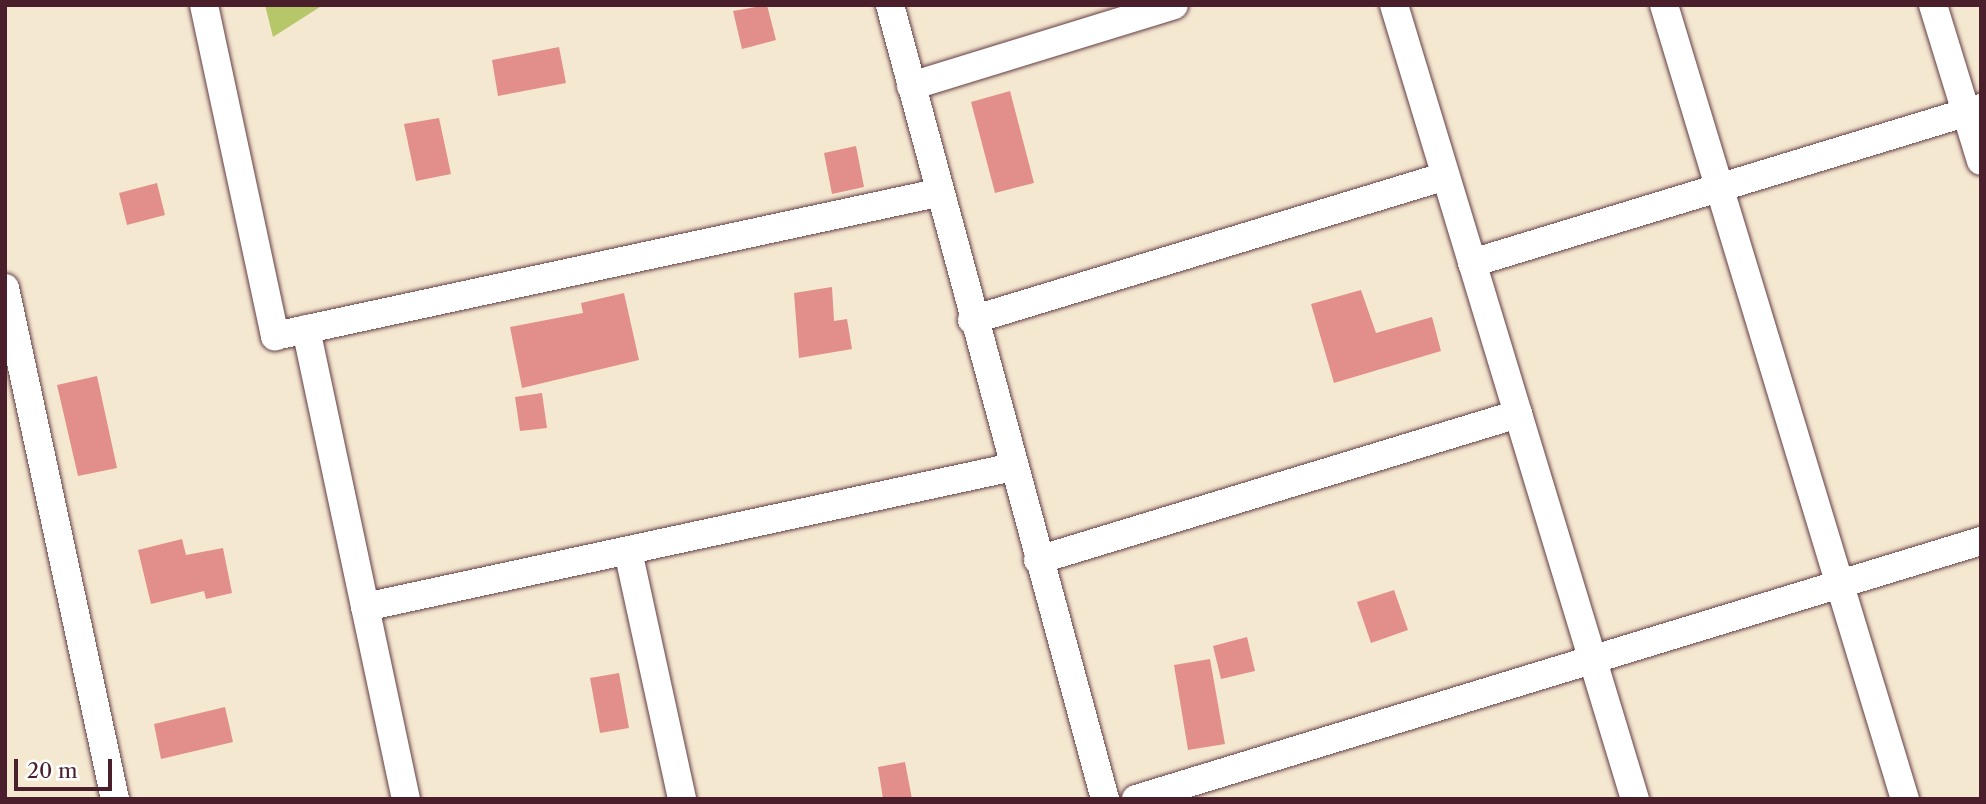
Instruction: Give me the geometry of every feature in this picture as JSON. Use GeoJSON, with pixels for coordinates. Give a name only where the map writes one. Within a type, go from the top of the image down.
{"type":"FeatureCollection","features":[{"type":"Feature","properties":{"kind":"street"},"geometry":{"type":"LineString","coordinates":[[204,5],[275,335],[937,193]]}},
{"type":"Feature","properties":{"kind":"street"},"geometry":{"type":"LineString","coordinates":[[890,5],[937,193],[1105,799]]}},
{"type":"Feature","properties":{"kind":"street"},"geometry":{"type":"LineString","coordinates":[[911,86],[1174,5]]}},
{"type":"Feature","properties":{"kind":"street"},"geometry":{"type":"LineString","coordinates":[[1394,5],[1635,799]]}},
{"type":"Feature","properties":{"kind":"street"},"geometry":{"type":"LineString","coordinates":[[1664,5],[1905,799]]}},
{"type":"Feature","properties":{"kind":"street"},"geometry":{"type":"LineString","coordinates":[[1933,5],[1973,110],[1981,161]]}},
{"type":"Feature","properties":{"kind":"street"},"geometry":{"type":"LineString","coordinates":[[1472,263],[1973,110]]}},
{"type":"Feature","properties":{"kind":"street"},"geometry":{"type":"LineString","coordinates":[[972,320],[1446,176]]}},
{"type":"Feature","properties":{"kind":"street"},"geometry":{"type":"LineString","coordinates":[[5,288],[115,799]]}},
{"type":"Feature","properties":{"kind":"street"},"geometry":{"type":"LineString","coordinates":[[306,329],[406,799]]}},
{"type":"Feature","properties":{"kind":"street"},"geometry":{"type":"LineString","coordinates":[[1038,560],[1518,414]]}},
{"type":"Feature","properties":{"kind":"street"},"geometry":{"type":"LineString","coordinates":[[365,607],[1013,467]]}},
{"type":"Feature","properties":{"kind":"street"},"geometry":{"type":"LineString","coordinates":[[1136,799],[1981,541]]}},
{"type":"Feature","properties":{"kind":"street"},"geometry":{"type":"LineString","coordinates":[[628,551],[681,799]]}},
{"type":"Feature","properties":{"kind":"green space"},"geometry":{"type":"Polygon","coordinates":[[[265,5],[323,5],[273,37],[265,5]]]}},
{"type":"Feature","properties":{"kind":"building"},"geometry":{"type":"Polygon","coordinates":[[[767,5],[776,40],[742,49],[733,11],[767,5]]]}},
{"type":"Feature","properties":{"kind":"building"},"geometry":{"type":"Polygon","coordinates":[[[559,47],[566,83],[498,96],[492,60],[559,47]]]}},
{"type":"Feature","properties":{"kind":"building"},"geometry":{"type":"Polygon","coordinates":[[[1010,91],[1034,183],[995,193],[971,102],[1010,91]]]}},
{"type":"Feature","properties":{"kind":"building"},"geometry":{"type":"Polygon","coordinates":[[[439,118],[451,174],[416,181],[404,124],[439,118]]]}},
{"type":"Feature","properties":{"kind":"building"},"geometry":{"type":"Polygon","coordinates":[[[856,146],[864,187],[832,194],[824,153],[856,146]]]}},
{"type":"Feature","properties":{"kind":"building"},"geometry":{"type":"Polygon","coordinates":[[[157,183],[165,215],[127,225],[119,193],[157,183]]]}},
{"type":"Feature","properties":{"kind":"building"},"geometry":{"type":"Polygon","coordinates":[[[832,287],[834,321],[847,319],[852,349],[799,358],[794,293],[832,287]]]}},
{"type":"Feature","properties":{"kind":"building"},"geometry":{"type":"Polygon","coordinates":[[[1361,290],[1376,333],[1432,317],[1441,351],[1334,383],[1311,304],[1361,290]]]}},
{"type":"Feature","properties":{"kind":"building"},"geometry":{"type":"Polygon","coordinates":[[[624,293],[639,360],[522,388],[510,327],[583,313],[581,303],[624,293]]]}},
{"type":"Feature","properties":{"kind":"building"},"geometry":{"type":"Polygon","coordinates":[[[97,376],[117,468],[78,476],[57,385],[97,376]]]}},
{"type":"Feature","properties":{"kind":"building"},"geometry":{"type":"Polygon","coordinates":[[[542,393],[547,428],[520,431],[515,397],[542,393]]]}},
{"type":"Feature","properties":{"kind":"building"},"geometry":{"type":"Polygon","coordinates":[[[182,539],[186,555],[223,548],[232,593],[206,599],[204,591],[151,604],[138,550],[182,539]]]}},
{"type":"Feature","properties":{"kind":"building"},"geometry":{"type":"Polygon","coordinates":[[[1394,590],[1408,630],[1371,643],[1357,602],[1394,590]]]}},
{"type":"Feature","properties":{"kind":"building"},"geometry":{"type":"Polygon","coordinates":[[[1247,637],[1255,671],[1221,679],[1213,646],[1247,637]]]}},
{"type":"Feature","properties":{"kind":"building"},"geometry":{"type":"Polygon","coordinates":[[[1210,659],[1225,744],[1188,750],[1174,665],[1210,659]]]}},
{"type":"Feature","properties":{"kind":"building"},"geometry":{"type":"Polygon","coordinates":[[[619,673],[629,728],[600,733],[590,678],[619,673]]]}},
{"type":"Feature","properties":{"kind":"building"},"geometry":{"type":"Polygon","coordinates":[[[225,707],[233,742],[161,759],[154,724],[225,707]]]}},
{"type":"Feature","properties":{"kind":"building"},"geometry":{"type":"Polygon","coordinates":[[[905,762],[912,799],[883,799],[878,767],[905,762]]]}}]}
